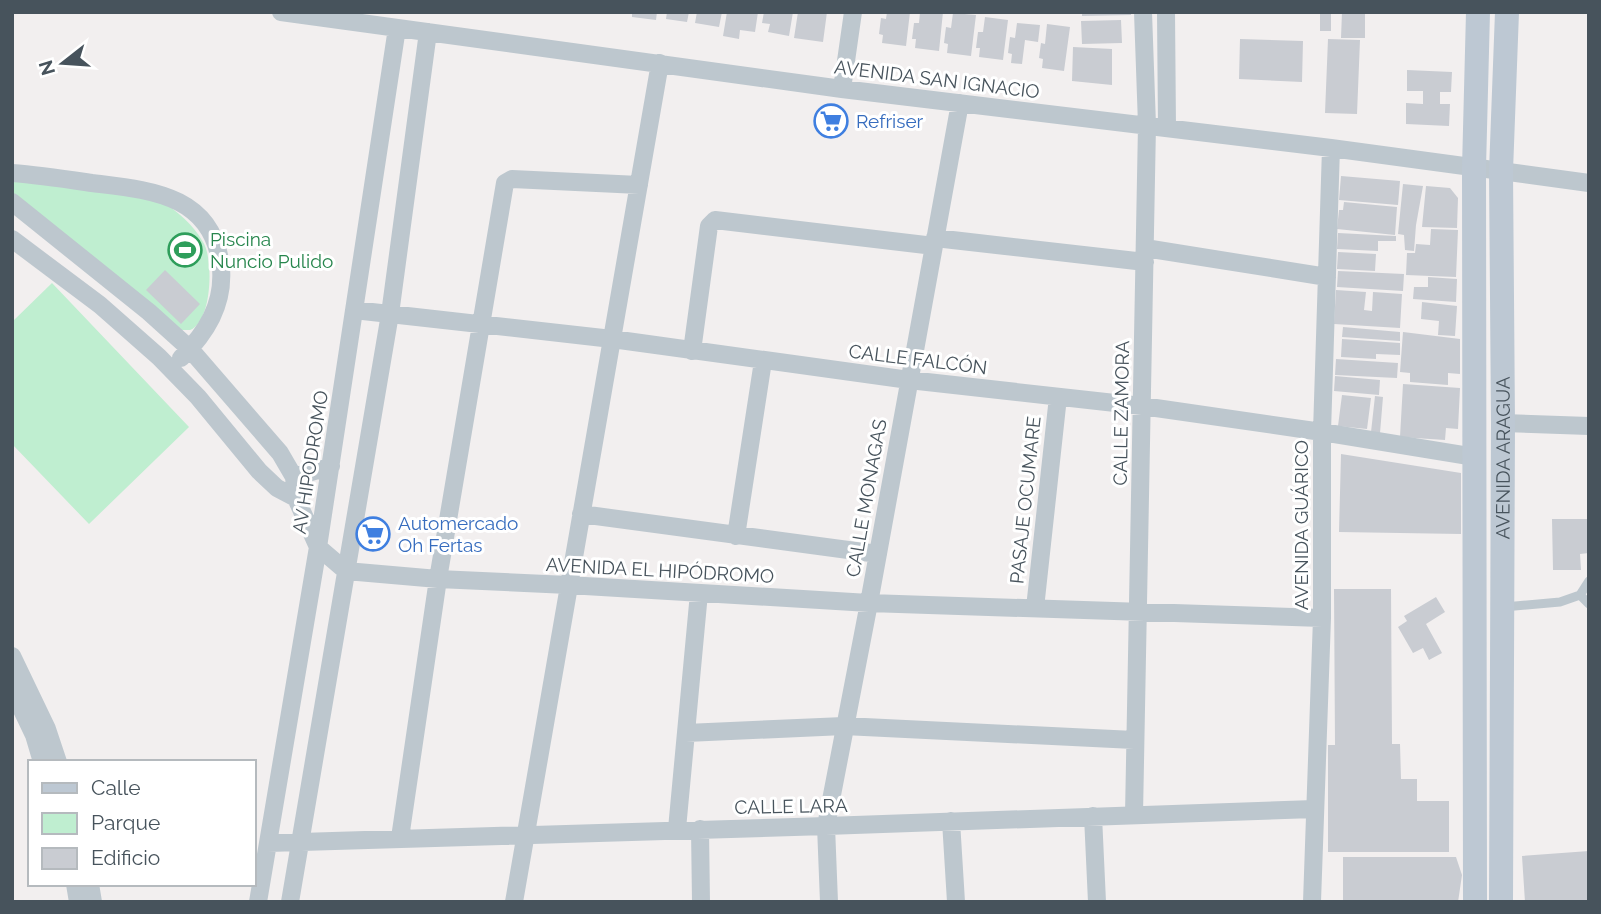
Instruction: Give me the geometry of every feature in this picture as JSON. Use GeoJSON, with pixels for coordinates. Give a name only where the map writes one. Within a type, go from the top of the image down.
{"type":"FeatureCollection","features":[{"type":"Feature","properties":{"kind":"street","name":"AVENIDA SAN IGNACIO"},"geometry":{"type":"LineString","coordinates":[[281,12],[842,89],[1331,148],[1589,183]]}},
{"type":"Feature","properties":{"kind":"street"},"geometry":{"type":"LineString","coordinates":[[842,89],[853,12]]}},
{"type":"Feature","properties":{"kind":"street","name":"CALLE ZAMORA"},"geometry":{"type":"LineString","coordinates":[[1134,815],[1147,125],[1143,12]]}},
{"type":"Feature","properties":{"kind":"street"},"geometry":{"type":"LineString","coordinates":[[1166,12],[1167,128]]}},
{"type":"Feature","properties":{"kind":"street","name":"AVENIDA ARAGUA"},"geometry":{"type":"LineString","coordinates":[[1475,902],[1474,167],[1478,12]]}},
{"type":"Feature","properties":{"kind":"street","name":"AVENIDA ARAGUA"},"geometry":{"type":"LineString","coordinates":[[1501,902],[1501,171],[1507,12]]}},
{"type":"Feature","properties":{"kind":"street","name":"AV HIPODROMO"},"geometry":{"type":"LineString","coordinates":[[258,902],[331,466],[397,28]]}},
{"type":"Feature","properties":{"kind":"street"},"geometry":{"type":"LineString","coordinates":[[290,902],[390,314],[428,32]]}},
{"type":"Feature","properties":{"kind":"street"},"geometry":{"type":"LineString","coordinates":[[514,902],[660,63]]}},
{"type":"Feature","properties":{"kind":"street","name":"CALLE MONAGAS"},"geometry":{"type":"LineString","coordinates":[[830,902],[826,826],[960,103]]}},
{"type":"Feature","properties":{"kind":"street","name":"AVENIDA GUÁRICO"},"geometry":{"type":"LineString","coordinates":[[1312,902],[1322,618],[1322,432],[1331,148]]}},
{"type":"Feature","properties":{"kind":"street"},"geometry":{"type":"LineString","coordinates":[[12,173],[156,192],[191,210],[208,230],[220,261],[221,282],[213,316],[208,327],[170,369]]}},
{"type":"Feature","properties":{"kind":"street"},"geometry":{"type":"LineString","coordinates":[[400,838],[438,579],[505,183],[512,179],[639,185]]}},
{"type":"Feature","properties":{"kind":"street"},"geometry":{"type":"LineString","coordinates":[[12,202],[149,312],[190,349],[280,453],[294,477],[296,498],[318,547],[346,571]]}},
{"type":"Feature","properties":{"kind":"street"},"geometry":{"type":"LineString","coordinates":[[692,351],[709,226],[715,219],[934,242],[1145,255],[1327,277]]}},
{"type":"Feature","properties":{"kind":"street"},"geometry":{"type":"LineString","coordinates":[[12,239],[100,306],[170,369],[198,397],[259,471],[277,488],[296,498]]}},
{"type":"Feature","properties":{"kind":"street","name":"CALLE FALCÓN"},"geometry":{"type":"LineString","coordinates":[[354,310],[612,339],[909,380],[1142,406],[1475,457]]}},
{"type":"Feature","properties":{"kind":"street"},"geometry":{"type":"LineString","coordinates":[[736,536],[763,361]]}},
{"type":"Feature","properties":{"kind":"street","name":"PASAJE OCUMARE"},"geometry":{"type":"LineString","coordinates":[[1035,608],[1058,397]]}},
{"type":"Feature","properties":{"kind":"street"},"geometry":{"type":"LineString","coordinates":[[1503,423],[1589,426]]}},
{"type":"Feature","properties":{"kind":"street"},"geometry":{"type":"LineString","coordinates":[[294,477],[331,466]]}},
{"type":"Feature","properties":{"kind":"street"},"geometry":{"type":"LineString","coordinates":[[580,514],[878,554]]}},
{"type":"Feature","properties":{"kind":"street","name":"AVENIDA EL HIPÓDROMO"},"geometry":{"type":"LineString","coordinates":[[346,571],[438,579],[869,603],[1322,618]]}},
{"type":"Feature","properties":{"kind":"street"},"geometry":{"type":"LineString","coordinates":[[677,829],[699,593]]}},
{"type":"Feature","properties":{"kind":"street"},"geometry":{"type":"LineString","coordinates":[[12,656],[40,732],[42,760]]}},
{"type":"Feature","properties":{"kind":"street"},"geometry":{"type":"LineString","coordinates":[[12,689],[57,760]]}},
{"type":"Feature","properties":{"kind":"street"},"geometry":{"type":"LineString","coordinates":[[686,733],[844,726],[1134,740]]}},
{"type":"Feature","properties":{"kind":"street","name":"CALLE LARA"},"geometry":{"type":"LineString","coordinates":[[268,843],[1314,809]]}},
{"type":"Feature","properties":{"kind":"street"},"geometry":{"type":"LineString","coordinates":[[1093,816],[1097,902]]}},
{"type":"Feature","properties":{"kind":"street"},"geometry":{"type":"LineString","coordinates":[[951,821],[956,902]]}},
{"type":"Feature","properties":{"kind":"street"},"geometry":{"type":"LineString","coordinates":[[700,829],[701,902]]}},
{"type":"Feature","properties":{"kind":"lane"},"geometry":{"type":"LineString","coordinates":[[1502,607],[1560,602],[1580,595],[1589,581]]}},
{"type":"Feature","properties":{"kind":"lane"},"geometry":{"type":"LineString","coordinates":[[1580,595],[1589,604]]}},
{"type":"Feature","properties":{"kind":"green space"},"geometry":{"type":"Polygon","coordinates":[[[20,180],[160,200],[178,213],[199,235],[207,250],[209,289],[203,315],[197,325],[190,330],[179,330],[12,202],[12,183],[20,180]]]}},
{"type":"Feature","properties":{"kind":"green space"},"geometry":{"type":"Polygon","coordinates":[[[52,283],[189,427],[89,524],[12,444],[12,322],[52,283]]]}},
{"type":"Feature","properties":{"kind":"water","name":"Piscina Nuncio Pulido"},"geometry":{"type":"Polygon","coordinates":[[[185,233],[199,259],[186,267],[171,240],[185,233]]]}},
{"type":"Feature","properties":{"kind":"building"},"geometry":{"type":"Polygon","coordinates":[[[632,12],[657,12],[656,20],[632,17],[632,12]]]}},
{"type":"Feature","properties":{"kind":"building"},"geometry":{"type":"Polygon","coordinates":[[[667,12],[689,12],[687,22],[666,19],[667,12]]]}},
{"type":"Feature","properties":{"kind":"building"},"geometry":{"type":"Polygon","coordinates":[[[697,12],[722,12],[719,27],[695,23],[697,12]]]}},
{"type":"Feature","properties":{"kind":"building"},"geometry":{"type":"Polygon","coordinates":[[[727,12],[758,12],[755,32],[740,30],[739,39],[723,36],[727,12]]]}},
{"type":"Feature","properties":{"kind":"building"},"geometry":{"type":"Polygon","coordinates":[[[764,12],[793,12],[789,36],[768,32],[770,24],[762,23],[764,12]]]}},
{"type":"Feature","properties":{"kind":"building"},"geometry":{"type":"Polygon","coordinates":[[[798,12],[827,12],[823,42],[794,38],[798,12]]]}},
{"type":"Feature","properties":{"kind":"building"},"geometry":{"type":"Polygon","coordinates":[[[887,12],[910,12],[906,46],[882,43],[883,35],[879,34],[881,18],[886,19],[887,12]]]}},
{"type":"Feature","properties":{"kind":"building"},"geometry":{"type":"Polygon","coordinates":[[[920,12],[943,12],[939,51],[915,48],[916,39],[912,39],[914,23],[919,23],[920,12]]]}},
{"type":"Feature","properties":{"kind":"building"},"geometry":{"type":"Polygon","coordinates":[[[1082,12],[1131,12],[1131,15],[1082,16],[1082,12]]]}},
{"type":"Feature","properties":{"kind":"building"},"geometry":{"type":"Polygon","coordinates":[[[1320,12],[1331,12],[1331,31],[1320,31],[1320,12]]]}},
{"type":"Feature","properties":{"kind":"building"},"geometry":{"type":"Polygon","coordinates":[[[1342,12],[1365,12],[1365,38],[1341,38],[1342,12]]]}},
{"type":"Feature","properties":{"kind":"building"},"geometry":{"type":"Polygon","coordinates":[[[953,13],[976,15],[971,56],[947,53],[948,44],[944,43],[946,27],[951,28],[953,13]]]}},
{"type":"Feature","properties":{"kind":"building"},"geometry":{"type":"Polygon","coordinates":[[[985,17],[1008,20],[1003,60],[979,57],[980,48],[976,48],[978,32],[983,32],[985,17]]]}},
{"type":"Feature","properties":{"kind":"building"},"geometry":{"type":"Polygon","coordinates":[[[1121,20],[1122,43],[1082,44],[1081,21],[1121,20]]]}},
{"type":"Feature","properties":{"kind":"building"},"geometry":{"type":"Polygon","coordinates":[[[1017,23],[1040,25],[1038,42],[1025,40],[1022,64],[1011,63],[1012,54],[1008,53],[1010,37],[1015,38],[1017,23]]]}},
{"type":"Feature","properties":{"kind":"building"},"geometry":{"type":"Polygon","coordinates":[[[1047,24],[1070,27],[1064,71],[1042,68],[1043,59],[1039,58],[1041,43],[1045,44],[1047,24]]]}},
{"type":"Feature","properties":{"kind":"building"},"geometry":{"type":"Polygon","coordinates":[[[1240,39],[1303,41],[1302,82],[1239,79],[1240,39]]]}},
{"type":"Feature","properties":{"kind":"building"},"geometry":{"type":"Polygon","coordinates":[[[1328,39],[1360,40],[1357,114],[1325,113],[1328,39]]]}},
{"type":"Feature","properties":{"kind":"building"},"geometry":{"type":"Polygon","coordinates":[[[1073,47],[1112,49],[1112,85],[1072,81],[1073,47]]]}},
{"type":"Feature","properties":{"kind":"building"},"geometry":{"type":"Polygon","coordinates":[[[1407,70],[1452,72],[1451,92],[1440,92],[1440,104],[1450,104],[1449,126],[1406,124],[1406,103],[1423,104],[1423,91],[1407,91],[1407,70]]]}},
{"type":"Feature","properties":{"kind":"building"},"geometry":{"type":"Polygon","coordinates":[[[1341,176],[1400,181],[1398,205],[1339,200],[1341,176]]]}},
{"type":"Feature","properties":{"kind":"building"},"geometry":{"type":"Polygon","coordinates":[[[1403,184],[1423,186],[1414,251],[1405,250],[1404,235],[1398,234],[1403,184]]]}},
{"type":"Feature","properties":{"kind":"building"},"geometry":{"type":"Polygon","coordinates":[[[1426,186],[1450,188],[1458,198],[1457,228],[1422,227],[1426,186]]]}},
{"type":"Feature","properties":{"kind":"building"},"geometry":{"type":"Polygon","coordinates":[[[1344,202],[1397,207],[1395,235],[1337,229],[1339,210],[1343,210],[1344,202]]]}},
{"type":"Feature","properties":{"kind":"building"},"geometry":{"type":"Polygon","coordinates":[[[1431,229],[1458,230],[1456,277],[1406,275],[1407,253],[1415,253],[1416,244],[1430,245],[1431,229]]]}},
{"type":"Feature","properties":{"kind":"building"},"geometry":{"type":"Polygon","coordinates":[[[1338,233],[1396,236],[1396,241],[1378,241],[1378,251],[1337,249],[1338,233]]]}},
{"type":"Feature","properties":{"kind":"building"},"geometry":{"type":"Polygon","coordinates":[[[1338,252],[1376,254],[1375,271],[1337,269],[1338,252]]]}},
{"type":"Feature","properties":{"kind":"building"},"geometry":{"type":"Polygon","coordinates":[[[165,270],[200,304],[181,324],[146,290],[165,270]]]}},
{"type":"Feature","properties":{"kind":"building"},"geometry":{"type":"Polygon","coordinates":[[[1338,271],[1404,274],[1403,291],[1337,287],[1338,271]]]}},
{"type":"Feature","properties":{"kind":"building"},"geometry":{"type":"Polygon","coordinates":[[[1428,277],[1457,279],[1456,302],[1413,299],[1414,287],[1428,287],[1428,277]]]}},
{"type":"Feature","properties":{"kind":"building"},"geometry":{"type":"Polygon","coordinates":[[[1336,290],[1366,292],[1364,310],[1372,311],[1373,292],[1402,294],[1400,328],[1334,324],[1336,290]]]}},
{"type":"Feature","properties":{"kind":"building"},"geometry":{"type":"Polygon","coordinates":[[[1422,302],[1457,306],[1455,336],[1438,335],[1439,321],[1421,319],[1422,302]]]}},
{"type":"Feature","properties":{"kind":"building"},"geometry":{"type":"Polygon","coordinates":[[[1343,327],[1400,332],[1400,341],[1342,337],[1343,327]]]}},
{"type":"Feature","properties":{"kind":"building"},"geometry":{"type":"Polygon","coordinates":[[[1403,332],[1460,339],[1460,374],[1448,373],[1448,385],[1410,382],[1410,373],[1400,372],[1403,332]]]}},
{"type":"Feature","properties":{"kind":"building"},"geometry":{"type":"Polygon","coordinates":[[[1342,339],[1400,343],[1400,355],[1376,354],[1376,359],[1341,357],[1342,339]]]}},
{"type":"Feature","properties":{"kind":"building"},"geometry":{"type":"Polygon","coordinates":[[[1336,359],[1398,363],[1397,378],[1335,375],[1336,359]]]}},
{"type":"Feature","properties":{"kind":"building"},"geometry":{"type":"Polygon","coordinates":[[[1335,376],[1380,380],[1379,395],[1334,391],[1335,376]]]}},
{"type":"Feature","properties":{"kind":"building"},"geometry":{"type":"Polygon","coordinates":[[[1403,384],[1460,388],[1458,429],[1446,428],[1445,440],[1400,437],[1403,384]]]}},
{"type":"Feature","properties":{"kind":"building"},"geometry":{"type":"Polygon","coordinates":[[[1342,395],[1371,398],[1367,429],[1338,426],[1342,395]]]}},
{"type":"Feature","properties":{"kind":"building"},"geometry":{"type":"Polygon","coordinates":[[[1375,396],[1383,397],[1380,433],[1371,432],[1375,396]]]}},
{"type":"Feature","properties":{"kind":"building"},"geometry":{"type":"Polygon","coordinates":[[[1341,454],[1461,473],[1461,534],[1339,532],[1341,454]]]}},
{"type":"Feature","properties":{"kind":"building"},"geometry":{"type":"Polygon","coordinates":[[[1552,519],[1589,519],[1589,553],[1580,554],[1581,570],[1553,570],[1552,519]]]}},
{"type":"Feature","properties":{"kind":"building"},"geometry":{"type":"Polygon","coordinates":[[[1334,589],[1391,589],[1392,744],[1400,744],[1401,779],[1417,779],[1417,801],[1449,801],[1449,852],[1328,852],[1328,745],[1335,745],[1334,589]]]}},
{"type":"Feature","properties":{"kind":"building"},"geometry":{"type":"Polygon","coordinates":[[[1436,597],[1445,612],[1426,624],[1442,653],[1429,660],[1423,648],[1413,653],[1398,627],[1407,621],[1404,616],[1436,597]]]}},
{"type":"Feature","properties":{"kind":"building"},"geometry":{"type":"Polygon","coordinates":[[[1589,851],[1589,902],[1525,902],[1522,856],[1589,851]]]}},
{"type":"Feature","properties":{"kind":"building"},"geometry":{"type":"Polygon","coordinates":[[[1343,857],[1456,857],[1462,875],[1458,902],[1343,902],[1343,857]]]}},
{"type":"Feature","properties":{"kind":"place","name":"Refriser"},"geometry":{"type":"Point","coordinates":[831,121]}},
{"type":"Feature","properties":{"kind":"place","name":"Piscina Nuncio Pulido"},"geometry":{"type":"Point","coordinates":[185,250]}},
{"type":"Feature","properties":{"kind":"place","name":"Automercado Oh Fertas"},"geometry":{"type":"Point","coordinates":[373,534]}}]}
